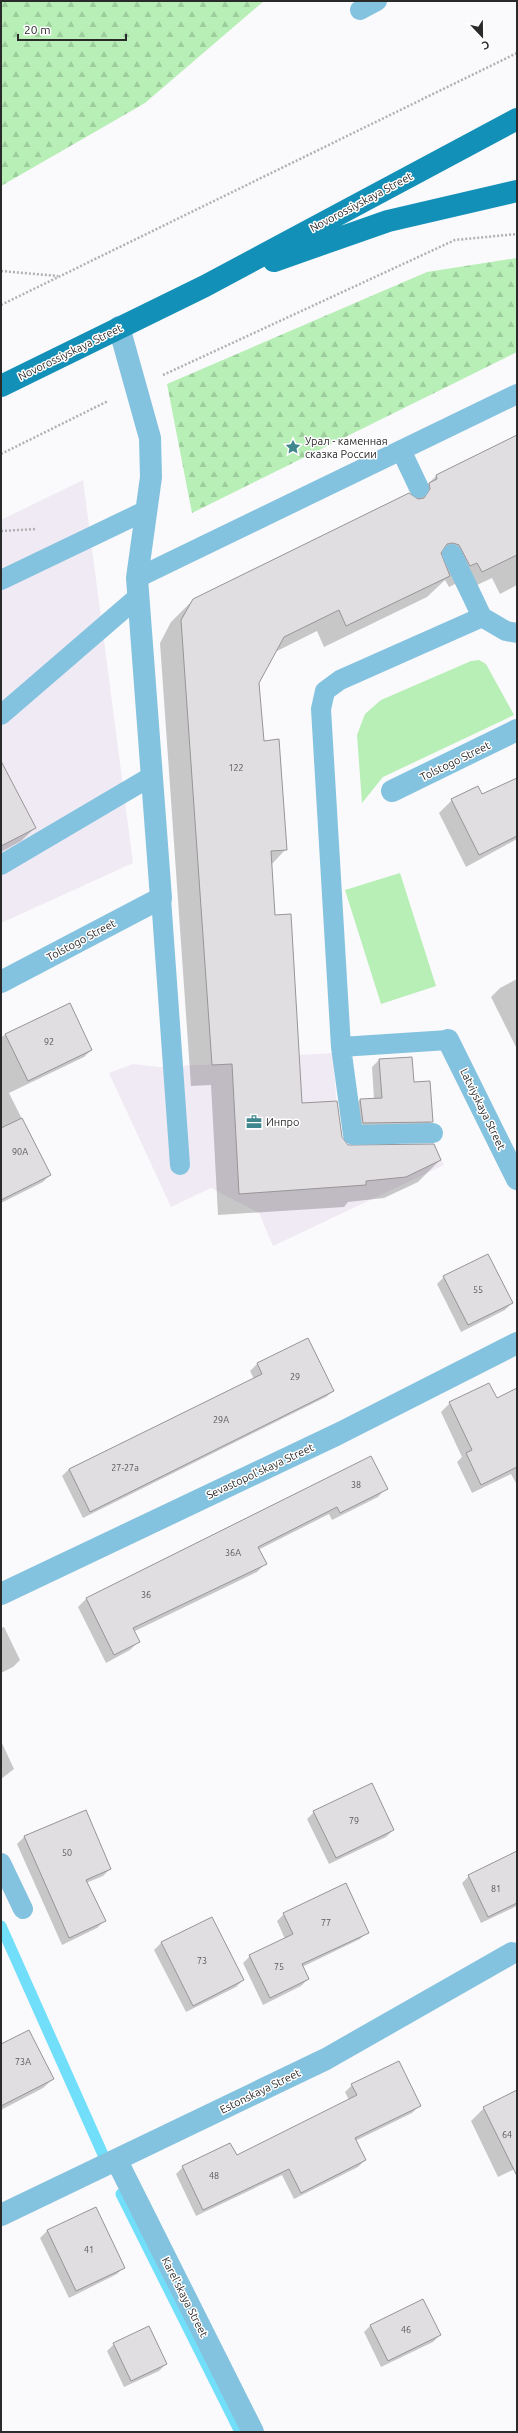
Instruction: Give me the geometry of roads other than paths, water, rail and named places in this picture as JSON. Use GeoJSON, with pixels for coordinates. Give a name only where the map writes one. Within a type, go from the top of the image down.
{"type":"FeatureCollection","features":[{"type":"Feature","properties":{"kind":"main road","name":"Novorossiyskaya Street"},"geometry":{"type":"LineString","coordinates":[[1,386],[205,286],[517,119]]}},
{"type":"Feature","properties":{"kind":"main road","name":"Novorossiyskaya Street"},"geometry":{"type":"LineString","coordinates":[[205,286],[388,221],[517,191]]}},
{"type":"Feature","properties":{"kind":"street"},"geometry":{"type":"LineString","coordinates":[[119,328],[137,386],[150,438],[151,477],[145,511],[138,587],[161,898]]}},
{"type":"Feature","properties":{"kind":"street","name":"Tolstogo Street"},"geometry":{"type":"LineString","coordinates":[[392,791],[517,730]]}},
{"type":"Feature","properties":{"kind":"street","name":"Tolstogo Street"},"geometry":{"type":"LineString","coordinates":[[1,982],[161,898]]}},
{"type":"Feature","properties":{"kind":"street","name":"Latviyskaya Street"},"geometry":{"type":"LineString","coordinates":[[448,1040],[517,1179]]}},
{"type":"Feature","properties":{"kind":"street","name":"Sevastopol'skaya Street"},"geometry":{"type":"LineString","coordinates":[[1,1594],[338,1434],[517,1342]]}},
{"type":"Feature","properties":{"kind":"street","name":"Estonskaya Street"},"geometry":{"type":"LineString","coordinates":[[1,2215],[117,2161],[326,2059],[512,1953]]}},
{"type":"Feature","properties":{"kind":"street","name":"Karel'skaya Street"},"geometry":{"type":"LineString","coordinates":[[117,2161],[253,2432]]}},
{"type":"Feature","properties":{"kind":"lane"},"geometry":{"type":"LineString","coordinates":[[1,716],[138,587],[401,450],[517,394]]}},
{"type":"Feature","properties":{"kind":"lane"},"geometry":{"type":"LineString","coordinates":[[401,450],[419,488]]}},
{"type":"Feature","properties":{"kind":"lane"},"geometry":{"type":"LineString","coordinates":[[1,580],[145,511]]}},
{"type":"Feature","properties":{"kind":"lane"},"geometry":{"type":"LineString","coordinates":[[452,554],[482,617],[506,631],[517,633]]}},
{"type":"Feature","properties":{"kind":"lane"},"geometry":{"type":"LineString","coordinates":[[434,1133],[353,1135],[341,1047],[321,709],[325,691],[340,680],[482,617]]}},
{"type":"Feature","properties":{"kind":"lane"},"geometry":{"type":"LineString","coordinates":[[1,866],[152,776]]}},
{"type":"Feature","properties":{"kind":"lane"},"geometry":{"type":"LineString","coordinates":[[161,898],[180,1165]]}},
{"type":"Feature","properties":{"kind":"lane"},"geometry":{"type":"LineString","coordinates":[[341,1047],[448,1040]]}},
{"type":"Feature","properties":{"kind":"lane"},"geometry":{"type":"LineString","coordinates":[[1,1862],[23,1909]]}},
{"type":"Feature","properties":{"kind":"waterway"},"geometry":{"type":"LineString","coordinates":[[1,1926],[109,2168]]}},
{"type":"Feature","properties":{"kind":"waterway"},"geometry":{"type":"LineString","coordinates":[[121,2194],[240,2432]]}},
{"type":"Feature","properties":{"kind":"place","name":"Урал - каменная сказка России"},"geometry":{"type":"Point","coordinates":[293,447]}},
{"type":"Feature","properties":{"kind":"place","name":"Инпро"},"geometry":{"type":"Point","coordinates":[254,1122]}}]}
